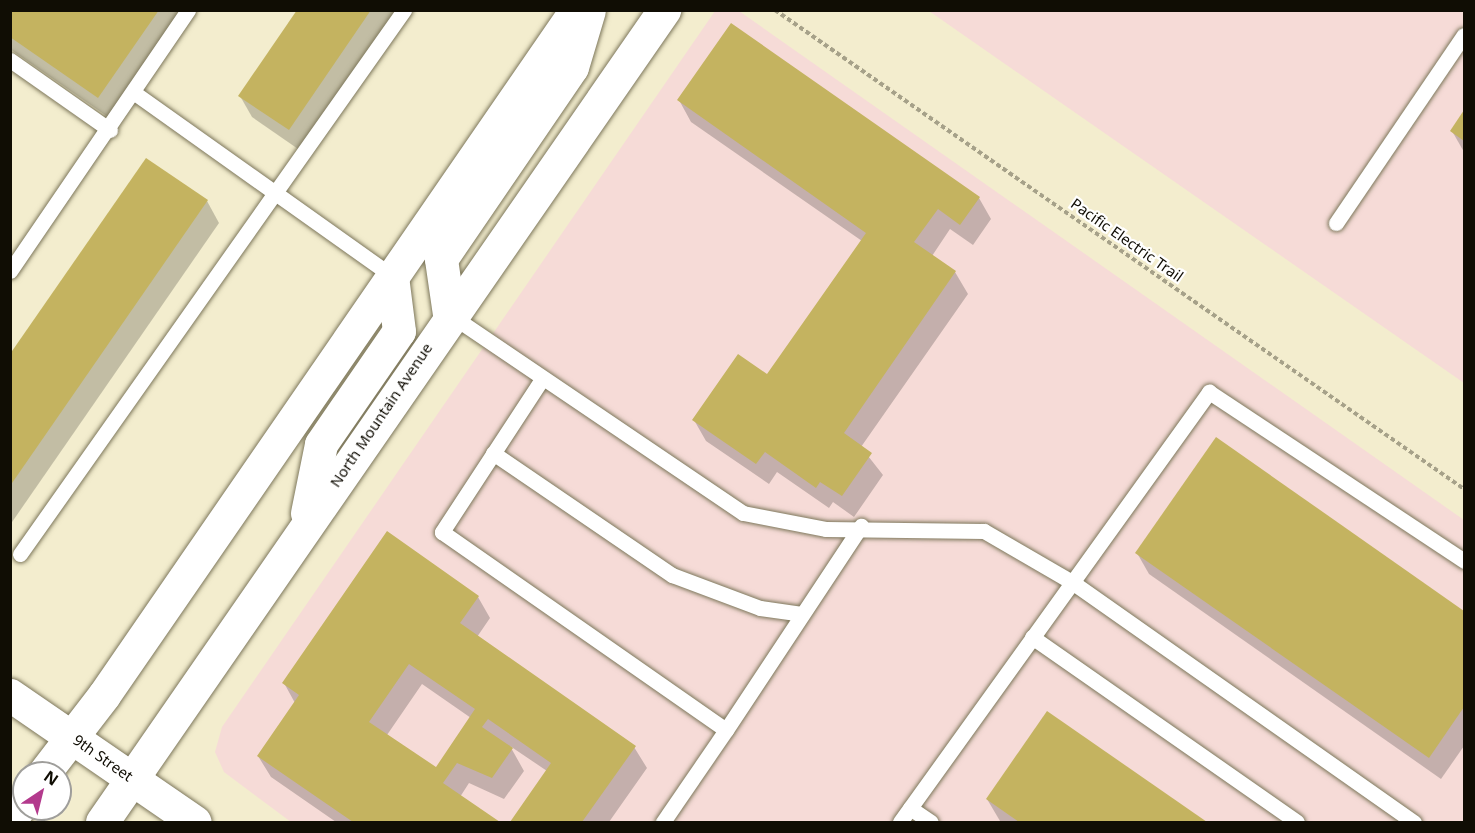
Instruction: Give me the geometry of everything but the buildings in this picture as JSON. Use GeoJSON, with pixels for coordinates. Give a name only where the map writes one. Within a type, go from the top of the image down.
{"type":"FeatureCollection","features":[{"type":"Feature","properties":{"kind":"main road"},"geometry":{"type":"LineString","coordinates":[[54,761],[73,737],[576,10]]}},
{"type":"Feature","properties":{"kind":"main road"},"geometry":{"type":"LineString","coordinates":[[449,314],[441,259],[572,67],[589,10]]}},
{"type":"Feature","properties":{"kind":"main road","name":"North Mountain Avenue"},"geometry":{"type":"LineString","coordinates":[[102,822],[449,314],[664,10]]}},
{"type":"Feature","properties":{"kind":"main road"},"geometry":{"type":"LineString","coordinates":[[304,527],[321,444],[399,331],[392,276]]}},
{"type":"Feature","properties":{"kind":"main road","name":"9th Street"},"geometry":{"type":"LineString","coordinates":[[10,695],[195,822]]}},
{"type":"Feature","properties":{"kind":"lane"},"geometry":{"type":"LineString","coordinates":[[10,271],[136,94],[188,10]]}},
{"type":"Feature","properties":{"kind":"lane"},"geometry":{"type":"LineString","coordinates":[[20,554],[404,10]]}},
{"type":"Feature","properties":{"kind":"lane"},"geometry":{"type":"LineString","coordinates":[[1336,223],[1464,35]]}},
{"type":"Feature","properties":{"kind":"lane"},"geometry":{"type":"LineString","coordinates":[[10,60],[110,130]]}},
{"type":"Feature","properties":{"kind":"lane"},"geometry":{"type":"LineString","coordinates":[[136,94],[392,276]]}},
{"type":"Feature","properties":{"kind":"lane"},"geometry":{"type":"LineString","coordinates":[[449,314],[743,513],[826,529],[861,526],[984,531],[1072,582],[1414,822]]}},
{"type":"Feature","properties":{"kind":"lane"},"geometry":{"type":"LineString","coordinates":[[542,379],[442,531],[726,730]]}},
{"type":"Feature","properties":{"kind":"lane"},"geometry":{"type":"LineString","coordinates":[[900,822],[1209,392],[1464,561]]}},
{"type":"Feature","properties":{"kind":"lane"},"geometry":{"type":"LineString","coordinates":[[493,453],[672,574],[749,605],[802,614]]}},
{"type":"Feature","properties":{"kind":"lane"},"geometry":{"type":"LineString","coordinates":[[663,822],[861,526]]}},
{"type":"Feature","properties":{"kind":"lane"},"geometry":{"type":"LineString","coordinates":[[1032,637],[1297,822]]}},
{"type":"Feature","properties":{"kind":"lane"},"geometry":{"type":"LineString","coordinates":[[910,808],[931,822]]}},
{"type":"Feature","properties":{"kind":"path","name":"Pacific Electric Trail"},"geometry":{"type":"LineString","coordinates":[[775,10],[1464,489]]}},
{"type":"Feature","properties":{"kind":"shaded area"},"geometry":{"type":"Polygon","coordinates":[[[715,11],[739,11],[1464,520],[1464,822],[291,822],[224,772],[215,752],[222,727],[715,11]]]}},
{"type":"Feature","properties":{"kind":"shaded area"},"geometry":{"type":"Polygon","coordinates":[[[929,11],[1464,11],[1464,383],[929,11]]]}}]}
